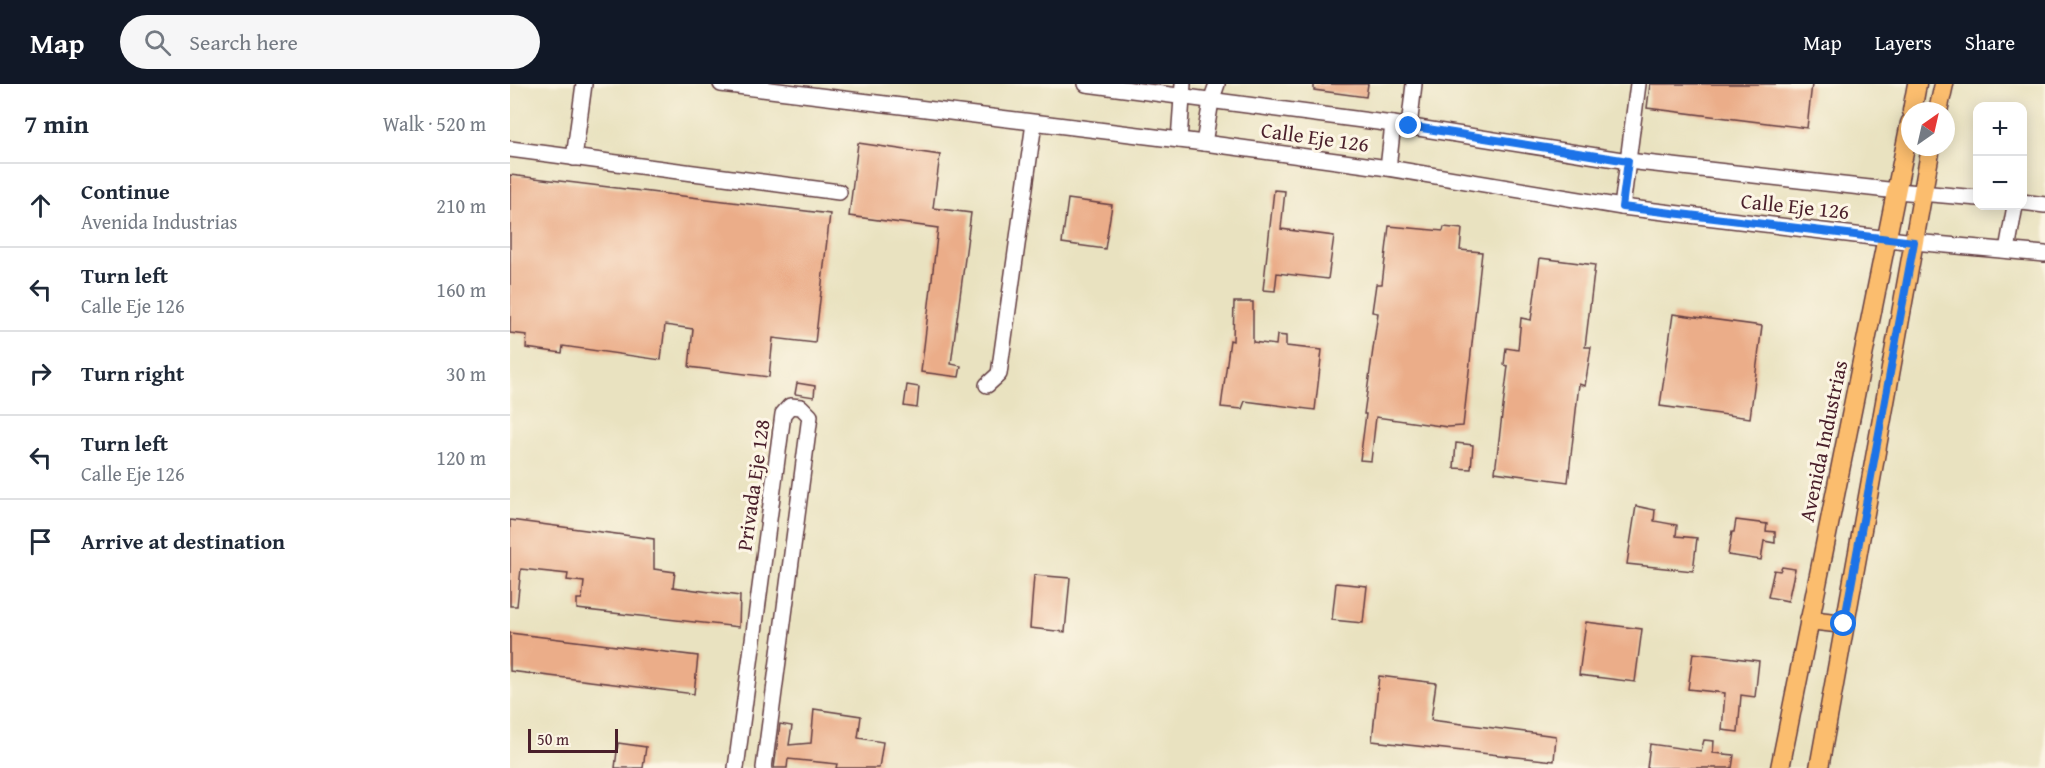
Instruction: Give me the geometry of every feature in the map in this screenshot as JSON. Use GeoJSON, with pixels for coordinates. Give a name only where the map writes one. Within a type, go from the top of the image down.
{"type":"FeatureCollection","features":[{"type":"Feature","properties":{"kind":"main road"},"geometry":{"type":"LineString","coordinates":[[1914,102],[1917,84]]}},
{"type":"Feature","properties":{"kind":"main road"},"geometry":{"type":"LineString","coordinates":[[1940,102],[1944,84]]}},
{"type":"Feature","properties":{"kind":"main road","name":"Avenida Industrias"},"geometry":{"type":"LineString","coordinates":[[1780,768],[1904,156]]}},
{"type":"Feature","properties":{"kind":"main road"},"geometry":{"type":"LineString","coordinates":[[1819,768],[1929,156]]}},
{"type":"Feature","properties":{"kind":"main road"},"geometry":{"type":"LineString","coordinates":[[1809,620],[1844,624]]}},
{"type":"Feature","properties":{"kind":"street"},"geometry":{"type":"LineString","coordinates":[[574,158],[584,84]]}},
{"type":"Feature","properties":{"kind":"street","name":"Calle Eje 126"},"geometry":{"type":"LineString","coordinates":[[721,84],[803,89],[1034,123],[1204,142],[1388,168],[1622,207],[1914,242],[2045,254]]}},
{"type":"Feature","properties":{"kind":"street","name":"Calle Eje 126"},"geometry":{"type":"LineString","coordinates":[[1086,84],[1182,90],[1210,101],[1409,126],[1628,161],[1973,198]]}},
{"type":"Feature","properties":{"kind":"street"},"geometry":{"type":"LineString","coordinates":[[1204,142],[1210,101],[1217,84]]}},
{"type":"Feature","properties":{"kind":"street"},"geometry":{"type":"LineString","coordinates":[[1409,126],[1414,84]]}},
{"type":"Feature","properties":{"kind":"street"},"geometry":{"type":"LineString","coordinates":[[1622,207],[1638,84]]}},
{"type":"Feature","properties":{"kind":"street"},"geometry":{"type":"LineString","coordinates":[[1179,140],[1182,90]]}},
{"type":"Feature","properties":{"kind":"street"},"geometry":{"type":"LineString","coordinates":[[987,385],[999,374],[1034,123]]}},
{"type":"Feature","properties":{"kind":"street"},"geometry":{"type":"LineString","coordinates":[[1388,168],[1393,124]]}},
{"type":"Feature","properties":{"kind":"street"},"geometry":{"type":"LineString","coordinates":[[510,149],[839,192]]}},
{"type":"Feature","properties":{"kind":"street"},"geometry":{"type":"LineString","coordinates":[[2027,203],[2045,205]]}},
{"type":"Feature","properties":{"kind":"street"},"geometry":{"type":"LineString","coordinates":[[2007,250],[2014,210]]}},
{"type":"Feature","properties":{"kind":"street","name":"Privada Eje 128"},"geometry":{"type":"LineString","coordinates":[[736,768],[783,414],[790,406],[801,407],[810,416],[764,768]]}},
{"type":"Feature","properties":{"kind":"street"},"geometry":{"type":"LineString","coordinates":[[759,595],[786,597]]}},
{"type":"Feature","properties":{"kind":"building"},"geometry":{"type":"Polygon","coordinates":[[[1314,84],[1368,84],[1366,97],[1314,90],[1314,84]]]}},
{"type":"Feature","properties":{"kind":"building"},"geometry":{"type":"Polygon","coordinates":[[[1650,84],[1812,84],[1807,128],[1647,108],[1650,84]]]}},
{"type":"Feature","properties":{"kind":"building"},"geometry":{"type":"Polygon","coordinates":[[[858,143],[940,155],[933,208],[971,213],[951,364],[961,366],[959,377],[921,372],[938,228],[849,216],[858,143]]]}},
{"type":"Feature","properties":{"kind":"building"},"geometry":{"type":"Polygon","coordinates":[[[510,175],[830,214],[815,343],[773,338],[769,377],[689,367],[693,329],[665,325],[661,360],[563,346],[562,353],[526,348],[527,335],[510,333],[510,175]]]}},
{"type":"Feature","properties":{"kind":"building"},"geometry":{"type":"Polygon","coordinates":[[[1274,190],[1285,191],[1281,229],[1334,236],[1328,279],[1277,273],[1275,291],[1263,290],[1274,190]]]}},
{"type":"Feature","properties":{"kind":"building"},"geometry":{"type":"Polygon","coordinates":[[[1068,199],[1112,205],[1105,249],[1062,243],[1068,199]]]}},
{"type":"Feature","properties":{"kind":"building"},"geometry":{"type":"Polygon","coordinates":[[[1389,226],[1443,231],[1444,227],[1462,229],[1460,250],[1482,252],[1463,426],[1448,427],[1376,417],[1371,461],[1360,460],[1378,313],[1372,312],[1376,284],[1382,284],[1389,226]]]}},
{"type":"Feature","properties":{"kind":"building"},"geometry":{"type":"Polygon","coordinates":[[[1540,258],[1595,265],[1585,347],[1591,347],[1585,386],[1579,384],[1568,482],[1495,472],[1508,366],[1504,365],[1506,348],[1518,350],[1521,318],[1531,320],[1540,258]]]}},
{"type":"Feature","properties":{"kind":"building"},"geometry":{"type":"Polygon","coordinates":[[[1234,302],[1253,302],[1253,342],[1276,345],[1277,335],[1286,336],[1286,346],[1322,350],[1315,410],[1245,401],[1242,409],[1221,407],[1230,340],[1233,341],[1234,302]]]}},
{"type":"Feature","properties":{"kind":"building"},"geometry":{"type":"Polygon","coordinates":[[[1673,314],[1762,326],[1750,418],[1660,406],[1673,314]]]}},
{"type":"Feature","properties":{"kind":"building"},"geometry":{"type":"Polygon","coordinates":[[[797,383],[815,386],[814,397],[795,394],[797,383]]]}},
{"type":"Feature","properties":{"kind":"building"},"geometry":{"type":"Polygon","coordinates":[[[907,385],[919,387],[917,408],[904,406],[907,385]]]}},
{"type":"Feature","properties":{"kind":"building"},"geometry":{"type":"Polygon","coordinates":[[[1456,443],[1473,445],[1471,469],[1454,468],[1456,443]]]}},
{"type":"Feature","properties":{"kind":"building"},"geometry":{"type":"Polygon","coordinates":[[[1636,506],[1655,510],[1654,521],[1677,525],[1676,536],[1697,538],[1693,571],[1627,564],[1636,506]]]}},
{"type":"Feature","properties":{"kind":"building"},"geometry":{"type":"Polygon","coordinates":[[[510,520],[654,539],[654,569],[675,572],[673,587],[740,596],[739,627],[577,609],[577,599],[582,599],[584,582],[567,580],[568,574],[521,569],[517,606],[510,606],[510,520]]]}},
{"type":"Feature","properties":{"kind":"building"},"geometry":{"type":"Polygon","coordinates":[[[1736,520],[1767,524],[1766,531],[1775,532],[1775,543],[1764,541],[1761,560],[1728,555],[1736,520]]]}},
{"type":"Feature","properties":{"kind":"building"},"geometry":{"type":"Polygon","coordinates":[[[1782,567],[1795,569],[1788,601],[1768,597],[1774,570],[1780,571],[1782,567]]]}},
{"type":"Feature","properties":{"kind":"building"},"geometry":{"type":"Polygon","coordinates":[[[1034,575],[1070,578],[1065,632],[1030,628],[1034,575]]]}},
{"type":"Feature","properties":{"kind":"building"},"geometry":{"type":"Polygon","coordinates":[[[1336,583],[1367,586],[1363,623],[1332,620],[1336,583]]]}},
{"type":"Feature","properties":{"kind":"building"},"geometry":{"type":"Polygon","coordinates":[[[1586,622],[1642,629],[1635,682],[1579,675],[1586,622]]]}},
{"type":"Feature","properties":{"kind":"building"},"geometry":{"type":"Polygon","coordinates":[[[510,633],[698,656],[694,694],[510,671],[510,633]]]}},
{"type":"Feature","properties":{"kind":"building"},"geometry":{"type":"Polygon","coordinates":[[[1693,653],[1759,661],[1755,697],[1741,695],[1738,732],[1722,730],[1725,693],[1688,689],[1693,653]]]}},
{"type":"Feature","properties":{"kind":"building"},"geometry":{"type":"Polygon","coordinates":[[[1379,676],[1436,683],[1431,720],[1556,736],[1554,761],[1372,741],[1379,676]]]}},
{"type":"Feature","properties":{"kind":"building"},"geometry":{"type":"Polygon","coordinates":[[[814,709],[861,716],[858,738],[883,742],[879,768],[836,768],[837,764],[788,759],[787,768],[774,768],[780,724],[792,726],[789,745],[811,743],[814,709]]]}},
{"type":"Feature","properties":{"kind":"building"},"geometry":{"type":"Polygon","coordinates":[[[1704,740],[1714,741],[1713,753],[1734,755],[1732,768],[1647,768],[1650,744],[1701,751],[1704,740]]]}},
{"type":"Feature","properties":{"kind":"building"},"geometry":{"type":"Polygon","coordinates":[[[618,743],[646,747],[643,768],[615,768],[618,743]]]}},
{"type":"Feature","properties":{"kind":"route"},"geometry":{"type":"LineString","coordinates":[[1409,126],[1628,161],[1622,207],[1914,242],[1844,624]]}}]}
